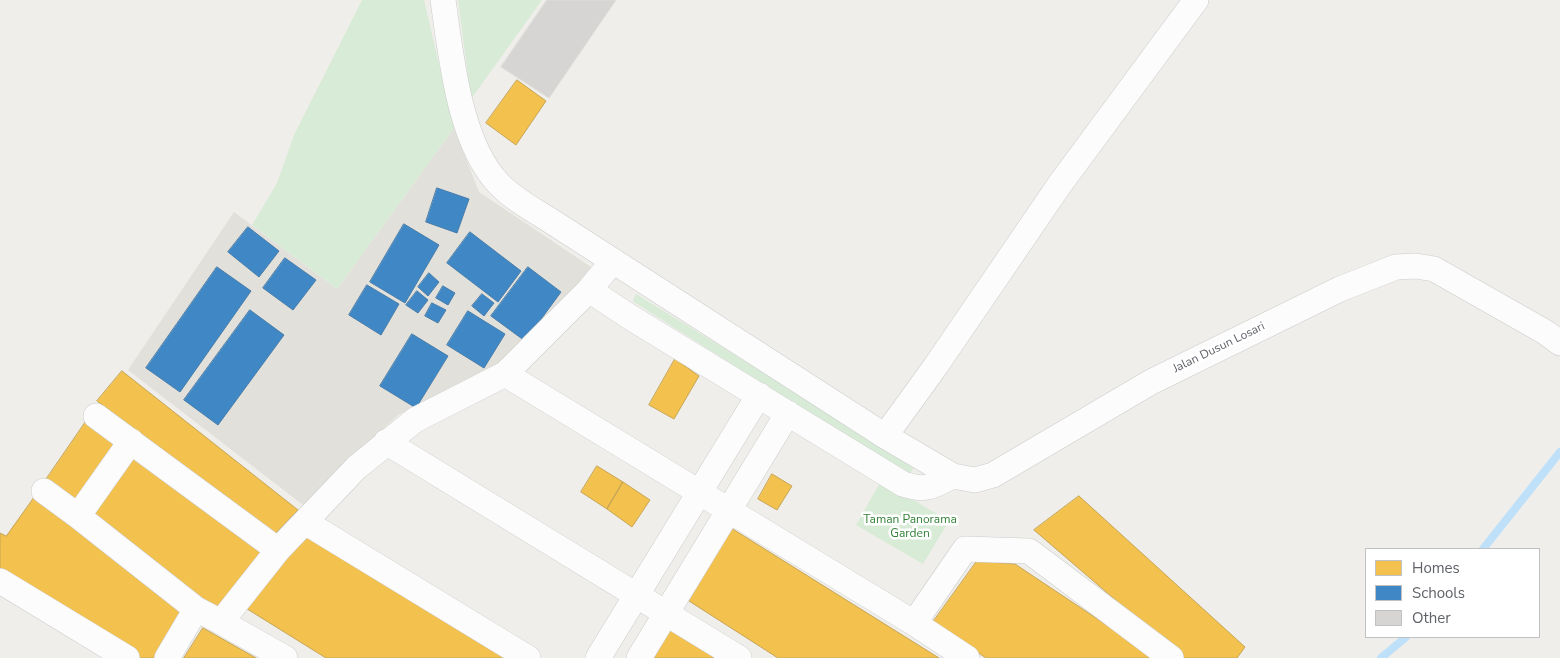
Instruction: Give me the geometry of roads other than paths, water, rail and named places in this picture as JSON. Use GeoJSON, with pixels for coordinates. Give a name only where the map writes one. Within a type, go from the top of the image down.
{"type":"FeatureCollection","features":[{"type":"Feature","properties":{"kind":"street","name":"Jalan Dusun Losari"},"geometry":{"type":"LineString","coordinates":[[443,0],[458,95],[470,136],[482,162],[498,184],[885,436],[953,476],[975,480],[993,475],[1151,382],[1340,289],[1396,267],[1416,266],[1434,269],[1545,332],[1560,343]]}},
{"type":"Feature","properties":{"kind":"street"},"geometry":{"type":"LineString","coordinates":[[885,436],[935,367],[1060,184],[1196,0]]}},
{"type":"Feature","properties":{"kind":"street"},"geometry":{"type":"LineString","coordinates":[[220,622],[278,550],[356,468],[415,420],[505,374],[589,290],[614,261]]}},
{"type":"Feature","properties":{"kind":"street"},"geometry":{"type":"LineString","coordinates":[[589,290],[903,484],[918,488],[928,488],[953,476]]}},
{"type":"Feature","properties":{"kind":"street"},"geometry":{"type":"LineString","coordinates":[[505,374],[914,623],[967,658]]}},
{"type":"Feature","properties":{"kind":"street"},"geometry":{"type":"LineString","coordinates":[[598,658],[759,395]]}},
{"type":"Feature","properties":{"kind":"street"},"geometry":{"type":"LineString","coordinates":[[639,658],[788,413]]}},
{"type":"Feature","properties":{"kind":"street"},"geometry":{"type":"LineString","coordinates":[[96,416],[278,550]]}},
{"type":"Feature","properties":{"kind":"street"},"geometry":{"type":"LineString","coordinates":[[78,516],[131,441]]}},
{"type":"Feature","properties":{"kind":"street"},"geometry":{"type":"LineString","coordinates":[[386,442],[739,658]]}},
{"type":"Feature","properties":{"kind":"street"},"geometry":{"type":"LineString","coordinates":[[44,491],[196,609],[285,658]]}},
{"type":"Feature","properties":{"kind":"street"},"geometry":{"type":"LineString","coordinates":[[305,522],[528,658]]}},
{"type":"Feature","properties":{"kind":"street"},"geometry":{"type":"LineString","coordinates":[[914,623],[965,549],[1029,551],[1171,658]]}},
{"type":"Feature","properties":{"kind":"street"},"geometry":{"type":"LineString","coordinates":[[0,581],[127,658]]}},
{"type":"Feature","properties":{"kind":"street"},"geometry":{"type":"LineString","coordinates":[[167,658],[196,609]]}},
{"type":"Feature","properties":{"kind":"waterway"},"geometry":{"type":"LineString","coordinates":[[1484,548],[1560,452]]}},
{"type":"Feature","properties":{"kind":"waterway"},"geometry":{"type":"LineString","coordinates":[[1381,658],[1405,638]]}},
{"type":"Feature","properties":{"kind":"park label","name":"Taman Panorama Garden"},"geometry":{"type":"Point","coordinates":[910,527]}}]}
